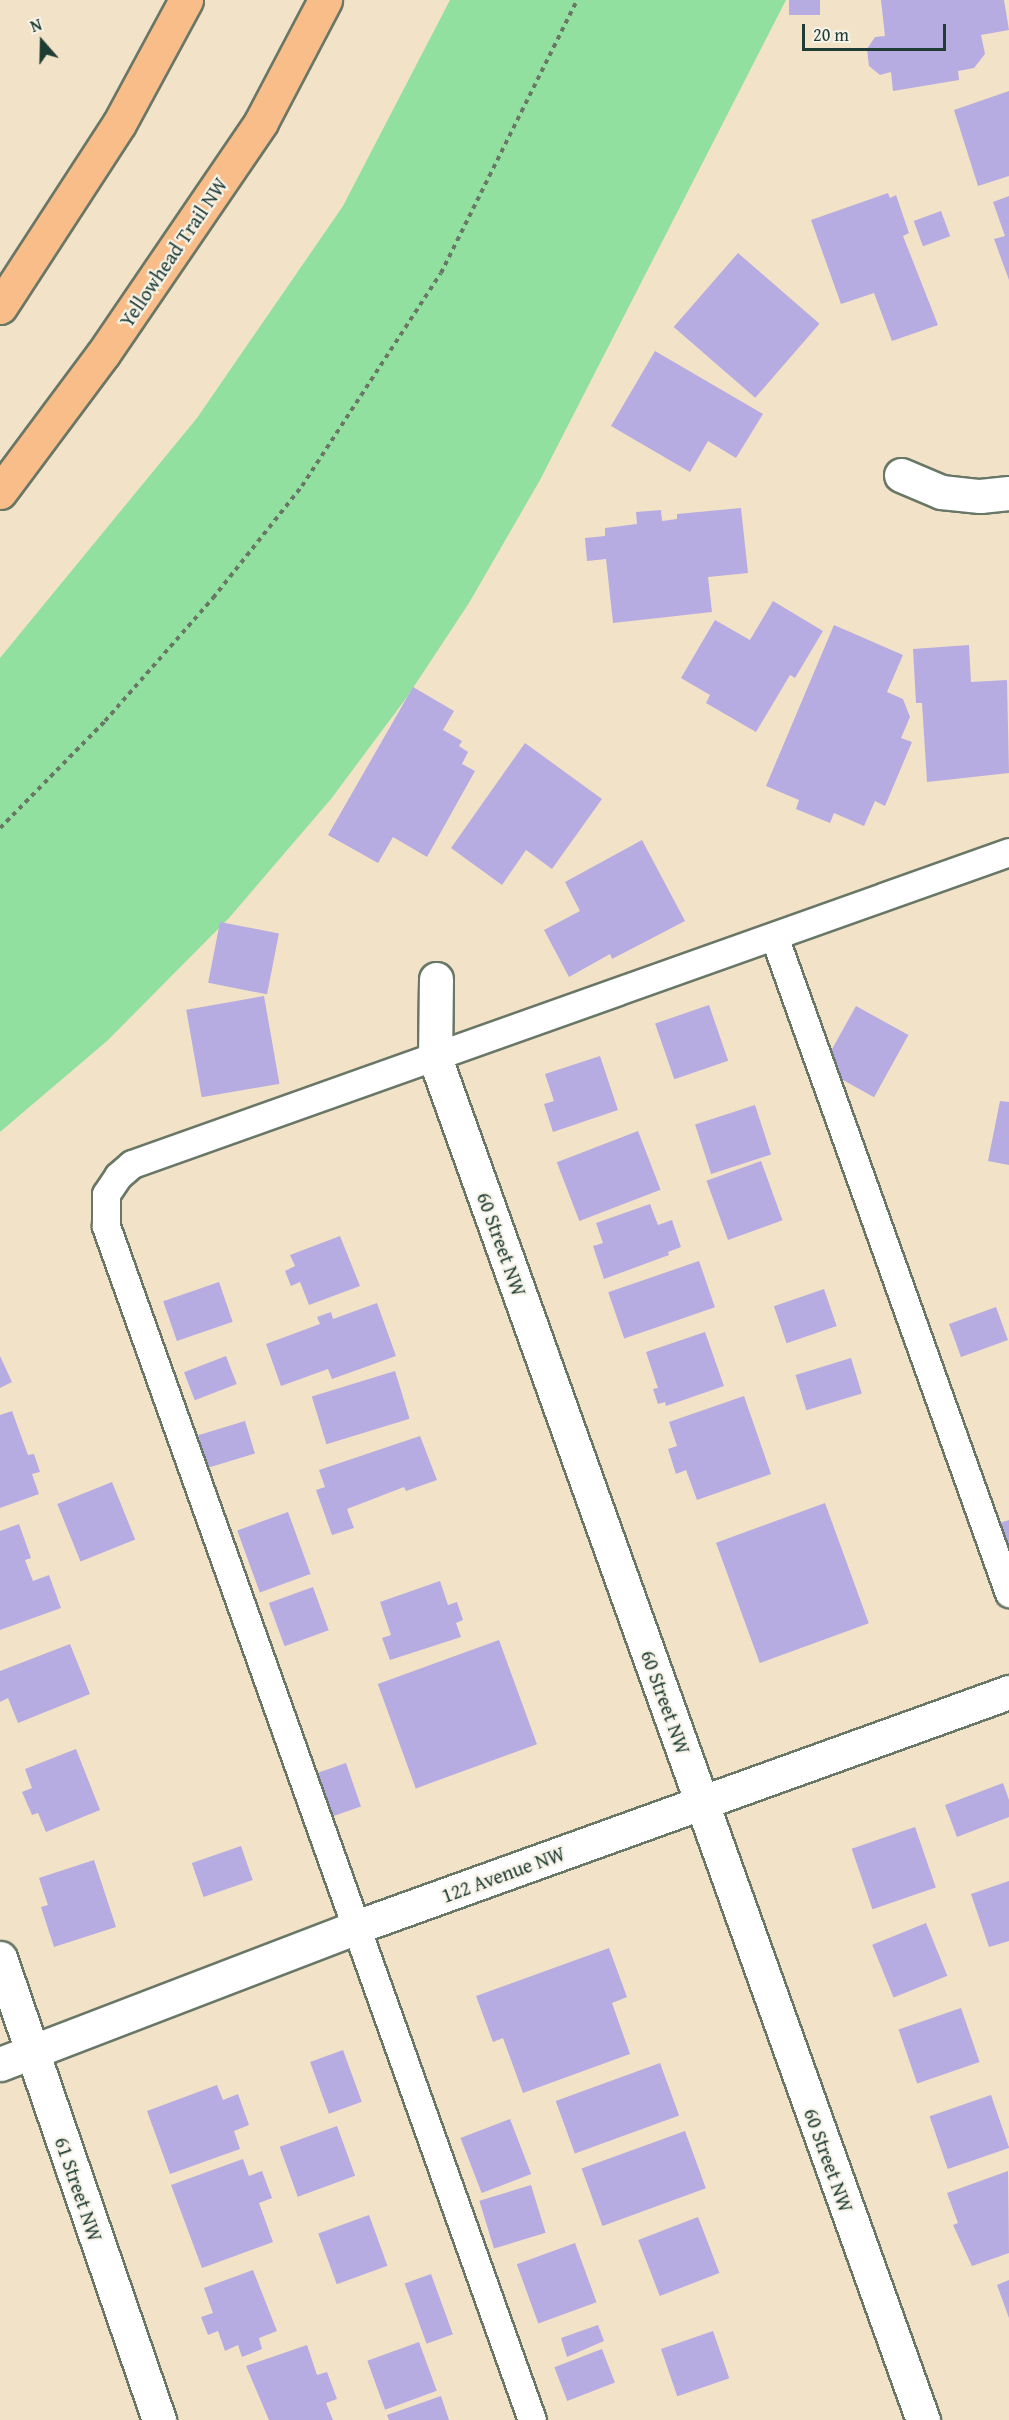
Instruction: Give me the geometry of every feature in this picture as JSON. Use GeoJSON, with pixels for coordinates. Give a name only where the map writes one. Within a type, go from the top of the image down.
{"type":"FeatureCollection","features":[{"type":"Feature","properties":{"kind":"highway"},"geometry":{"type":"LineString","coordinates":[[0,307],[119,124],[186,0]]}},
{"type":"Feature","properties":{"kind":"highway","name":"Yellowhead Trail NW"},"geometry":{"type":"LineString","coordinates":[[0,492],[103,354],[254,132],[325,0]]}},
{"type":"Feature","properties":{"kind":"street"},"geometry":{"type":"LineString","coordinates":[[901,476],[941,492],[980,496],[1009,493]]}},
{"type":"Feature","properties":{"kind":"street","name":"60 Street NW"},"geometry":{"type":"LineString","coordinates":[[436,980],[435,1058],[923,2420]]}},
{"type":"Feature","properties":{"kind":"street","name":"122 Avenue NW"},"geometry":{"type":"LineString","coordinates":[[0,2064],[356,1927],[1009,1692]]}},
{"type":"Feature","properties":{"kind":"street","name":"61 Street NW"},"geometry":{"type":"LineString","coordinates":[[0,1958],[159,2420]]}},
{"type":"Feature","properties":{"kind":"lane"},"geometry":{"type":"LineString","coordinates":[[532,2420],[106,1226],[106,1194],[118,1176],[132,1164],[1009,852]]}},
{"type":"Feature","properties":{"kind":"lane"},"geometry":{"type":"LineString","coordinates":[[774,936],[1009,1593]]}},
{"type":"Feature","properties":{"kind":"path"},"geometry":{"type":"LineString","coordinates":[[0,828],[112,712],[213,598],[302,486],[441,273],[577,0]]}},
{"type":"Feature","properties":{"kind":"green space"},"geometry":{"type":"Polygon","coordinates":[[[450,0],[786,0],[540,480],[469,603],[407,697],[331,799],[229,918],[107,1041],[0,1132],[0,658],[197,418],[343,206],[450,0]]]}},
{"type":"Feature","properties":{"kind":"building"},"geometry":{"type":"Polygon","coordinates":[[[789,0],[820,0],[820,15],[789,15],[789,0]]]}},
{"type":"Feature","properties":{"kind":"building"},"geometry":{"type":"Polygon","coordinates":[[[881,0],[1004,0],[1009,30],[981,35],[985,54],[974,68],[958,71],[959,80],[893,91],[891,72],[880,75],[869,66],[867,49],[875,37],[885,36],[881,0]]]}},
{"type":"Feature","properties":{"kind":"building"},"geometry":{"type":"Polygon","coordinates":[[[1009,91],[1009,176],[978,186],[954,110],[1009,91]]]}},
{"type":"Feature","properties":{"kind":"building"},"geometry":{"type":"Polygon","coordinates":[[[888,193],[890,198],[896,195],[909,233],[903,236],[938,325],[892,341],[874,293],[841,304],[811,220],[888,193]]]}},
{"type":"Feature","properties":{"kind":"building"},"geometry":{"type":"Polygon","coordinates":[[[1009,196],[1009,280],[994,239],[1005,236],[993,202],[1009,196]]]}},
{"type":"Feature","properties":{"kind":"building"},"geometry":{"type":"Polygon","coordinates":[[[941,211],[950,236],[923,246],[914,221],[941,211]]]}},
{"type":"Feature","properties":{"kind":"building"},"geometry":{"type":"Polygon","coordinates":[[[738,253],[820,324],[755,398],[674,327],[738,253]]]}},
{"type":"Feature","properties":{"kind":"building"},"geometry":{"type":"Polygon","coordinates":[[[655,351],[763,414],[736,458],[708,441],[690,472],[611,426],[655,351]]]}},
{"type":"Feature","properties":{"kind":"building"},"geometry":{"type":"Polygon","coordinates":[[[741,508],[748,573],[708,577],[712,612],[613,623],[606,559],[587,561],[585,538],[605,536],[605,528],[637,524],[636,512],[661,510],[662,521],[677,519],[677,514],[741,508]]]}},
{"type":"Feature","properties":{"kind":"building"},"geometry":{"type":"Polygon","coordinates":[[[773,601],[823,631],[795,678],[790,675],[756,732],[706,703],[710,695],[681,678],[715,620],[750,640],[773,601]]]}},
{"type":"Feature","properties":{"kind":"building"},"geometry":{"type":"Polygon","coordinates":[[[834,625],[903,655],[887,692],[903,699],[910,717],[901,738],[912,742],[885,806],[875,801],[864,826],[834,813],[830,823],[796,809],[799,800],[766,786],[834,625]]]}},
{"type":"Feature","properties":{"kind":"building"},"geometry":{"type":"Polygon","coordinates":[[[969,645],[971,682],[1007,680],[1009,773],[927,782],[922,703],[916,703],[913,649],[969,645]]]}},
{"type":"Feature","properties":{"kind":"building"},"geometry":{"type":"Polygon","coordinates":[[[413,687],[454,711],[443,730],[462,741],[459,746],[468,752],[462,764],[475,771],[427,857],[393,837],[378,863],[328,835],[413,687]]]}},
{"type":"Feature","properties":{"kind":"building"},"geometry":{"type":"Polygon","coordinates":[[[525,743],[602,799],[552,869],[526,850],[502,885],[451,848],[525,743]]]}},
{"type":"Feature","properties":{"kind":"building"},"geometry":{"type":"Polygon","coordinates":[[[642,840],[685,921],[612,959],[610,954],[569,977],[544,930],[580,911],[565,882],[642,840]]]}},
{"type":"Feature","properties":{"kind":"building"},"geometry":{"type":"Polygon","coordinates":[[[220,922],[279,933],[267,994],[208,983],[220,922]]]}},
{"type":"Feature","properties":{"kind":"building"},"geometry":{"type":"Polygon","coordinates":[[[264,996],[279,1084],[202,1097],[186,1010],[264,996]]]}},
{"type":"Feature","properties":{"kind":"building"},"geometry":{"type":"Polygon","coordinates":[[[709,1005],[728,1061],[674,1079],[655,1024],[709,1005]]]}},
{"type":"Feature","properties":{"kind":"building"},"geometry":{"type":"Polygon","coordinates":[[[856,1006],[908,1035],[874,1097],[822,1068],[856,1006]]]}},
{"type":"Feature","properties":{"kind":"building"},"geometry":{"type":"Polygon","coordinates":[[[600,1056],[618,1110],[553,1132],[544,1104],[554,1101],[545,1074],[600,1056]]]}},
{"type":"Feature","properties":{"kind":"building"},"geometry":{"type":"Polygon","coordinates":[[[1000,1101],[1009,1102],[1009,1165],[988,1161],[1000,1101]]]}},
{"type":"Feature","properties":{"kind":"building"},"geometry":{"type":"Polygon","coordinates":[[[755,1105],[771,1154],[711,1174],[695,1124],[755,1105]]]}},
{"type":"Feature","properties":{"kind":"building"},"geometry":{"type":"Polygon","coordinates":[[[638,1131],[661,1190],[579,1221],[557,1162],[638,1131]]]}},
{"type":"Feature","properties":{"kind":"building"},"geometry":{"type":"Polygon","coordinates":[[[761,1161],[783,1220],[728,1240],[706,1181],[761,1161]]]}},
{"type":"Feature","properties":{"kind":"building"},"geometry":{"type":"Polygon","coordinates":[[[650,1204],[658,1225],[672,1220],[681,1247],[668,1252],[669,1255],[604,1279],[593,1246],[603,1243],[596,1223],[650,1204]]]}},
{"type":"Feature","properties":{"kind":"building"},"geometry":{"type":"Polygon","coordinates":[[[340,1236],[360,1286],[309,1305],[300,1282],[291,1286],[285,1271],[295,1266],[290,1255],[340,1236]]]}},
{"type":"Feature","properties":{"kind":"building"},"geometry":{"type":"Polygon","coordinates":[[[699,1261],[715,1307],[624,1339],[608,1292],[699,1261]]]}},
{"type":"Feature","properties":{"kind":"building"},"geometry":{"type":"Polygon","coordinates":[[[219,1282],[233,1322],[177,1341],[163,1301],[219,1282]]]}},
{"type":"Feature","properties":{"kind":"building"},"geometry":{"type":"Polygon","coordinates":[[[824,1289],[837,1326],[787,1343],[774,1306],[824,1289]]]}},
{"type":"Feature","properties":{"kind":"building"},"geometry":{"type":"Polygon","coordinates":[[[377,1303],[396,1356],[332,1379],[328,1369],[281,1386],[266,1344],[320,1324],[317,1317],[331,1312],[333,1319],[377,1303]]]}},
{"type":"Feature","properties":{"kind":"building"},"geometry":{"type":"Polygon","coordinates":[[[996,1307],[1008,1340],[961,1357],[949,1324],[996,1307]]]}},
{"type":"Feature","properties":{"kind":"building"},"geometry":{"type":"Polygon","coordinates":[[[705,1332],[724,1386],[666,1406],[665,1402],[658,1404],[653,1389],[658,1388],[646,1352],[705,1332]]]}},
{"type":"Feature","properties":{"kind":"building"},"geometry":{"type":"Polygon","coordinates":[[[0,1356],[12,1382],[0,1388],[0,1356]]]}},
{"type":"Feature","properties":{"kind":"building"},"geometry":{"type":"Polygon","coordinates":[[[226,1356],[237,1384],[195,1400],[184,1372],[226,1356]]]}},
{"type":"Feature","properties":{"kind":"building"},"geometry":{"type":"Polygon","coordinates":[[[851,1358],[862,1393],[806,1410],[796,1375],[851,1358]]]}},
{"type":"Feature","properties":{"kind":"building"},"geometry":{"type":"Polygon","coordinates":[[[395,1371],[410,1419],[326,1444],[312,1396],[395,1371]]]}},
{"type":"Feature","properties":{"kind":"building"},"geometry":{"type":"Polygon","coordinates":[[[744,1396],[771,1474],[697,1500],[686,1470],[676,1474],[668,1449],[677,1446],[669,1422],[744,1396]]]}},
{"type":"Feature","properties":{"kind":"building"},"geometry":{"type":"Polygon","coordinates":[[[12,1411],[28,1455],[34,1454],[40,1472],[32,1474],[39,1494],[0,1508],[0,1415],[12,1411]]]}},
{"type":"Feature","properties":{"kind":"building"},"geometry":{"type":"Polygon","coordinates":[[[245,1421],[255,1454],[208,1468],[198,1435],[245,1421]]]}},
{"type":"Feature","properties":{"kind":"building"},"geometry":{"type":"Polygon","coordinates":[[[420,1436],[437,1480],[406,1491],[404,1487],[347,1509],[354,1528],[332,1535],[316,1490],[325,1487],[319,1470],[420,1436]]]}},
{"type":"Feature","properties":{"kind":"building"},"geometry":{"type":"Polygon","coordinates":[[[112,1482],[135,1539],[81,1562],[57,1504],[112,1482]]]}},
{"type":"Feature","properties":{"kind":"building"},"geometry":{"type":"Polygon","coordinates":[[[825,1503],[869,1623],[760,1663],[716,1543],[825,1503]]]}},
{"type":"Feature","properties":{"kind":"building"},"geometry":{"type":"Polygon","coordinates":[[[288,1512],[311,1574],[260,1592],[237,1530],[288,1512]]]}},
{"type":"Feature","properties":{"kind":"building"},"geometry":{"type":"Polygon","coordinates":[[[1009,1520],[1009,1573],[990,1526],[1009,1520]]]}},
{"type":"Feature","properties":{"kind":"building"},"geometry":{"type":"Polygon","coordinates":[[[19,1524],[31,1558],[25,1560],[33,1581],[49,1575],[61,1608],[0,1630],[0,1531],[19,1524]]]}},
{"type":"Feature","properties":{"kind":"building"},"geometry":{"type":"Polygon","coordinates":[[[440,1581],[448,1605],[457,1602],[463,1620],[456,1623],[461,1637],[390,1660],[382,1638],[391,1635],[380,1602],[440,1581]]]}},
{"type":"Feature","properties":{"kind":"building"},"geometry":{"type":"Polygon","coordinates":[[[313,1587],[329,1630],[285,1646],[269,1603],[313,1587]]]}},
{"type":"Feature","properties":{"kind":"building"},"geometry":{"type":"Polygon","coordinates":[[[499,1640],[537,1744],[416,1788],[378,1684],[499,1640]]]}},
{"type":"Feature","properties":{"kind":"building"},"geometry":{"type":"Polygon","coordinates":[[[70,1644],[90,1694],[18,1723],[8,1698],[0,1702],[0,1671],[70,1644]]]}},
{"type":"Feature","properties":{"kind":"building"},"geometry":{"type":"Polygon","coordinates":[[[76,1749],[100,1810],[46,1832],[38,1813],[32,1815],[22,1792],[32,1788],[25,1769],[76,1749]]]}},
{"type":"Feature","properties":{"kind":"building"},"geometry":{"type":"Polygon","coordinates":[[[346,1763],[361,1806],[328,1818],[313,1774],[346,1763]]]}},
{"type":"Feature","properties":{"kind":"building"},"geometry":{"type":"Polygon","coordinates":[[[1003,1783],[1009,1800],[1009,1817],[957,1837],[945,1805],[1003,1783]]]}},
{"type":"Feature","properties":{"kind":"building"},"geometry":{"type":"Polygon","coordinates":[[[915,1827],[936,1888],[872,1909],[852,1849],[915,1827]]]}},
{"type":"Feature","properties":{"kind":"building"},"geometry":{"type":"Polygon","coordinates":[[[241,1846],[253,1880],[204,1897],[192,1863],[241,1846]]]}},
{"type":"Feature","properties":{"kind":"building"},"geometry":{"type":"Polygon","coordinates":[[[94,1860],[116,1927],[54,1947],[41,1907],[48,1905],[39,1878],[94,1860]]]}},
{"type":"Feature","properties":{"kind":"building"},"geometry":{"type":"Polygon","coordinates":[[[1009,1881],[1009,1941],[989,1947],[971,1894],[1009,1881]]]}},
{"type":"Feature","properties":{"kind":"building"},"geometry":{"type":"Polygon","coordinates":[[[926,1923],[947,1976],[894,1998],[872,1945],[926,1923]]]}},
{"type":"Feature","properties":{"kind":"building"},"geometry":{"type":"Polygon","coordinates":[[[609,1948],[627,1997],[612,2003],[630,2054],[523,2093],[503,2038],[493,2042],[476,1996],[609,1948]]]}},
{"type":"Feature","properties":{"kind":"building"},"geometry":{"type":"Polygon","coordinates":[[[961,2008],[980,2062],[917,2083],[899,2029],[961,2008]]]}},
{"type":"Feature","properties":{"kind":"building"},"geometry":{"type":"Polygon","coordinates":[[[343,2050],[362,2102],[329,2114],[310,2062],[343,2050]]]}},
{"type":"Feature","properties":{"kind":"building"},"geometry":{"type":"Polygon","coordinates":[[[660,2063],[679,2116],[575,2154],[556,2101],[660,2063]]]}},
{"type":"Feature","properties":{"kind":"building"},"geometry":{"type":"Polygon","coordinates":[[[217,2085],[223,2100],[238,2094],[249,2125],[234,2131],[240,2149],[170,2174],[147,2111],[217,2085]]]}},
{"type":"Feature","properties":{"kind":"building"},"geometry":{"type":"Polygon","coordinates":[[[991,2095],[1009,2148],[948,2169],[930,2116],[991,2095]]]}},
{"type":"Feature","properties":{"kind":"building"},"geometry":{"type":"Polygon","coordinates":[[[510,2119],[531,2174],[482,2193],[461,2138],[510,2119]]]}},
{"type":"Feature","properties":{"kind":"building"},"geometry":{"type":"Polygon","coordinates":[[[337,2126],[355,2176],[298,2197],[280,2147],[337,2126]]]}},
{"type":"Feature","properties":{"kind":"building"},"geometry":{"type":"Polygon","coordinates":[[[685,2131],[706,2188],[602,2226],[582,2169],[685,2131]]]}},
{"type":"Feature","properties":{"kind":"building"},"geometry":{"type":"Polygon","coordinates":[[[243,2159],[249,2176],[262,2171],[272,2198],[259,2203],[273,2242],[202,2268],[171,2185],[243,2159]]]}},
{"type":"Feature","properties":{"kind":"building"},"geometry":{"type":"Polygon","coordinates":[[[1008,2171],[1009,2253],[972,2266],[953,2225],[958,2223],[947,2193],[1008,2171]]]}},
{"type":"Feature","properties":{"kind":"building"},"geometry":{"type":"Polygon","coordinates":[[[531,2185],[546,2233],[494,2249],[479,2201],[531,2185]]]}},
{"type":"Feature","properties":{"kind":"building"},"geometry":{"type":"Polygon","coordinates":[[[369,2215],[387,2266],[337,2284],[318,2233],[369,2215]]]}},
{"type":"Feature","properties":{"kind":"building"},"geometry":{"type":"Polygon","coordinates":[[[698,2217],[720,2273],[660,2296],[638,2240],[698,2217]]]}},
{"type":"Feature","properties":{"kind":"building"},"geometry":{"type":"Polygon","coordinates":[[[575,2243],[597,2302],[538,2323],[517,2264],[575,2243]]]}},
{"type":"Feature","properties":{"kind":"building"},"geometry":{"type":"Polygon","coordinates":[[[253,2270],[277,2331],[259,2338],[262,2349],[242,2357],[238,2345],[225,2351],[218,2331],[208,2335],[201,2317],[213,2313],[204,2288],[253,2270]]]}},
{"type":"Feature","properties":{"kind":"building"},"geometry":{"type":"Polygon","coordinates":[[[431,2274],[453,2334],[427,2344],[405,2284],[431,2274]]]}},
{"type":"Feature","properties":{"kind":"building"},"geometry":{"type":"Polygon","coordinates":[[[1009,2280],[1009,2318],[997,2285],[1009,2280]]]}},
{"type":"Feature","properties":{"kind":"building"},"geometry":{"type":"Polygon","coordinates":[[[598,2325],[604,2341],[567,2357],[561,2338],[598,2325]]]}},
{"type":"Feature","properties":{"kind":"building"},"geometry":{"type":"Polygon","coordinates":[[[713,2331],[729,2378],[677,2396],[661,2349],[713,2331]]]}},
{"type":"Feature","properties":{"kind":"building"},"geometry":{"type":"Polygon","coordinates":[[[419,2342],[437,2391],[385,2410],[367,2361],[419,2342]]]}},
{"type":"Feature","properties":{"kind":"building"},"geometry":{"type":"Polygon","coordinates":[[[307,2345],[317,2375],[327,2372],[337,2399],[326,2403],[333,2420],[269,2420],[246,2366],[307,2345]]]}},
{"type":"Feature","properties":{"kind":"building"},"geometry":{"type":"Polygon","coordinates":[[[602,2349],[615,2383],[567,2401],[554,2367],[602,2349]]]}},
{"type":"Feature","properties":{"kind":"building"},"geometry":{"type":"Polygon","coordinates":[[[441,2396],[449,2420],[389,2420],[387,2415],[441,2396]]]}}]}
